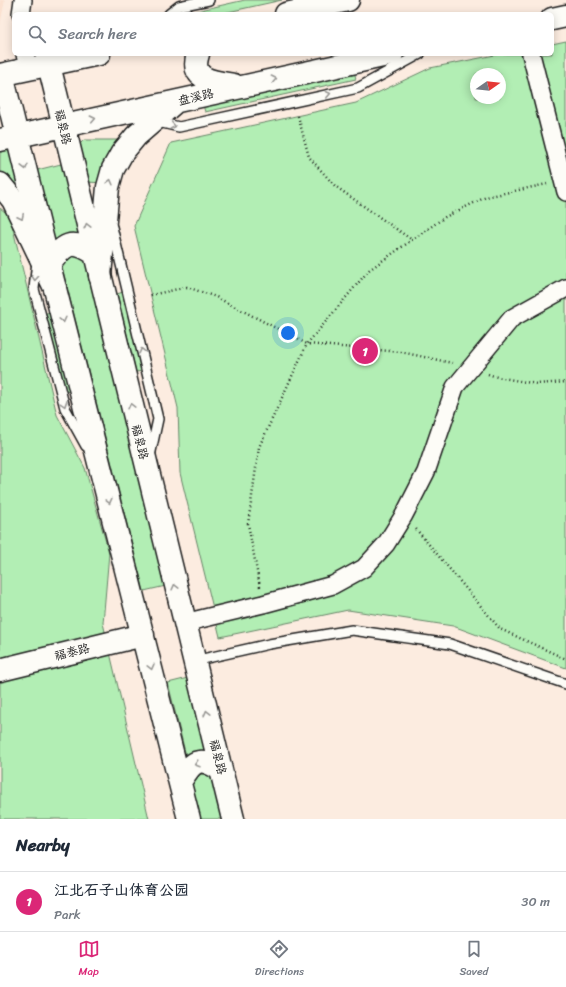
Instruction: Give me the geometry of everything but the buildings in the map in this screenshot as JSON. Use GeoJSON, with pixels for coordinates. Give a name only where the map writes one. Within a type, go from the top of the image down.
{"type":"FeatureCollection","features":[{"type":"Feature","properties":{"kind":"main road"},"geometry":{"type":"LineString","coordinates":[[295,12],[348,0]]}},
{"type":"Feature","properties":{"kind":"main road"},"geometry":{"type":"LineString","coordinates":[[554,19],[566,16]]}},
{"type":"Feature","properties":{"kind":"main road"},"geometry":{"type":"LineString","coordinates":[[43,258],[39,225],[9,138],[1,75],[34,63],[85,56]]}},
{"type":"Feature","properties":{"kind":"main road"},"geometry":{"type":"LineString","coordinates":[[197,56],[195,62],[197,71],[203,77],[212,82],[244,86]]}},
{"type":"Feature","properties":{"kind":"main road","name":"盘溪路"},"geometry":{"type":"LineString","coordinates":[[9,138],[383,56]]}},
{"type":"Feature","properties":{"kind":"main road","name":"福泉路"},"geometry":{"type":"LineString","coordinates":[[34,63],[63,126],[233,819]]}},
{"type":"Feature","properties":{"kind":"main road"},"geometry":{"type":"LineString","coordinates":[[100,276],[108,187],[113,169],[122,152],[136,136],[176,102]]}},
{"type":"Feature","properties":{"kind":"main road"},"geometry":{"type":"LineString","coordinates":[[0,184],[13,200],[43,258],[55,288],[189,819]]}},
{"type":"Feature","properties":{"kind":"main road"},"geometry":{"type":"LineString","coordinates":[[43,258],[70,244],[82,245],[94,253]]}},
{"type":"Feature","properties":{"kind":"main road","name":"福泰路"},"geometry":{"type":"LineString","coordinates":[[0,670],[143,635]]}},
{"type":"Feature","properties":{"kind":"main road"},"geometry":{"type":"LineString","coordinates":[[180,782],[190,766],[200,762],[210,763],[221,770]]}},
{"type":"Feature","properties":{"kind":"street"},"geometry":{"type":"LineString","coordinates":[[21,12],[23,0]]}},
{"type":"Feature","properties":{"kind":"street"},"geometry":{"type":"LineString","coordinates":[[532,56],[564,186]]}},
{"type":"Feature","properties":{"kind":"street"},"geometry":{"type":"LineString","coordinates":[[184,623],[333,585],[364,568],[386,544],[404,515],[426,472],[455,387],[512,318],[566,288]]}},
{"type":"Feature","properties":{"kind":"lane"},"geometry":{"type":"LineString","coordinates":[[172,12],[179,6],[209,0]]}},
{"type":"Feature","properties":{"kind":"lane"},"geometry":{"type":"LineString","coordinates":[[122,113],[179,127],[358,88],[416,56]]}},
{"type":"Feature","properties":{"kind":"lane"},"geometry":{"type":"LineString","coordinates":[[107,206],[158,419],[147,471]]}},
{"type":"Feature","properties":{"kind":"lane"},"geometry":{"type":"LineString","coordinates":[[43,258],[34,289],[65,408],[102,474]]}},
{"type":"Feature","properties":{"kind":"lane"},"geometry":{"type":"LineString","coordinates":[[194,661],[269,644],[352,630],[450,644],[566,684]]}},
{"type":"Feature","properties":{"kind":"path"},"geometry":{"type":"LineString","coordinates":[[298,116],[309,156],[334,186],[412,240]]}},
{"type":"Feature","properties":{"kind":"path"},"geometry":{"type":"LineString","coordinates":[[263,604],[248,524],[259,447],[307,344],[369,270],[444,217],[486,197],[564,186]]}},
{"type":"Feature","properties":{"kind":"path"},"geometry":{"type":"LineString","coordinates":[[151,295],[187,287],[216,297],[307,344],[401,352],[471,368],[497,377],[537,384],[566,382]]}},
{"type":"Feature","properties":{"kind":"path"},"geometry":{"type":"LineString","coordinates":[[404,515],[500,630],[566,659]]}},
{"type":"Feature","properties":{"kind":"shaded area"},"geometry":{"type":"Polygon","coordinates":[[[0,0],[5,0],[0,25],[0,0]]]}},
{"type":"Feature","properties":{"kind":"green space"},"geometry":{"type":"Polygon","coordinates":[[[245,0],[282,0],[228,12],[192,12],[245,0]]]}},
{"type":"Feature","properties":{"kind":"green space"},"geometry":{"type":"Polygon","coordinates":[[[566,41],[566,668],[453,626],[348,610],[220,637],[180,473],[178,408],[134,226],[171,143],[356,103],[430,68],[490,56],[554,56],[554,44],[566,41]]]}},
{"type":"Feature","properties":{"kind":"green space"},"geometry":{"type":"Polygon","coordinates":[[[354,71],[356,79],[205,112],[203,105],[354,71]]]}},
{"type":"Feature","properties":{"kind":"green space"},"geometry":{"type":"Polygon","coordinates":[[[84,140],[122,140],[103,183],[87,182],[79,145],[84,140]]]}},
{"type":"Feature","properties":{"kind":"green space"},"geometry":{"type":"Polygon","coordinates":[[[11,148],[20,182],[10,186],[0,172],[0,151],[11,148]]]}},
{"type":"Feature","properties":{"kind":"green space"},"geometry":{"type":"Polygon","coordinates":[[[65,163],[83,237],[55,243],[37,170],[65,163]]]}},
{"type":"Feature","properties":{"kind":"green space"},"geometry":{"type":"Polygon","coordinates":[[[0,208],[10,216],[57,415],[85,468],[109,553],[103,623],[149,819],[0,819],[0,208]]]}},
{"type":"Feature","properties":{"kind":"green space"},"geometry":{"type":"Polygon","coordinates":[[[72,254],[87,258],[170,585],[144,591],[61,263],[72,254]]]}},
{"type":"Feature","properties":{"kind":"green space"},"geometry":{"type":"Polygon","coordinates":[[[123,292],[143,371],[136,372],[117,294],[123,292]]]}},
{"type":"Feature","properties":{"kind":"green space"},"geometry":{"type":"Polygon","coordinates":[[[52,312],[72,390],[66,392],[46,313],[52,312]]]}},
{"type":"Feature","properties":{"kind":"green space"},"geometry":{"type":"Polygon","coordinates":[[[192,677],[211,754],[187,760],[168,683],[192,677]]]}},
{"type":"Feature","properties":{"kind":"green space"},"geometry":{"type":"Polygon","coordinates":[[[202,770],[216,774],[227,819],[200,819],[190,779],[202,770]]]}},
{"type":"Feature","properties":{"kind":"place","name":"江北石子山体育公园"},"geometry":{"type":"Point","coordinates":[365,351]}}]}
